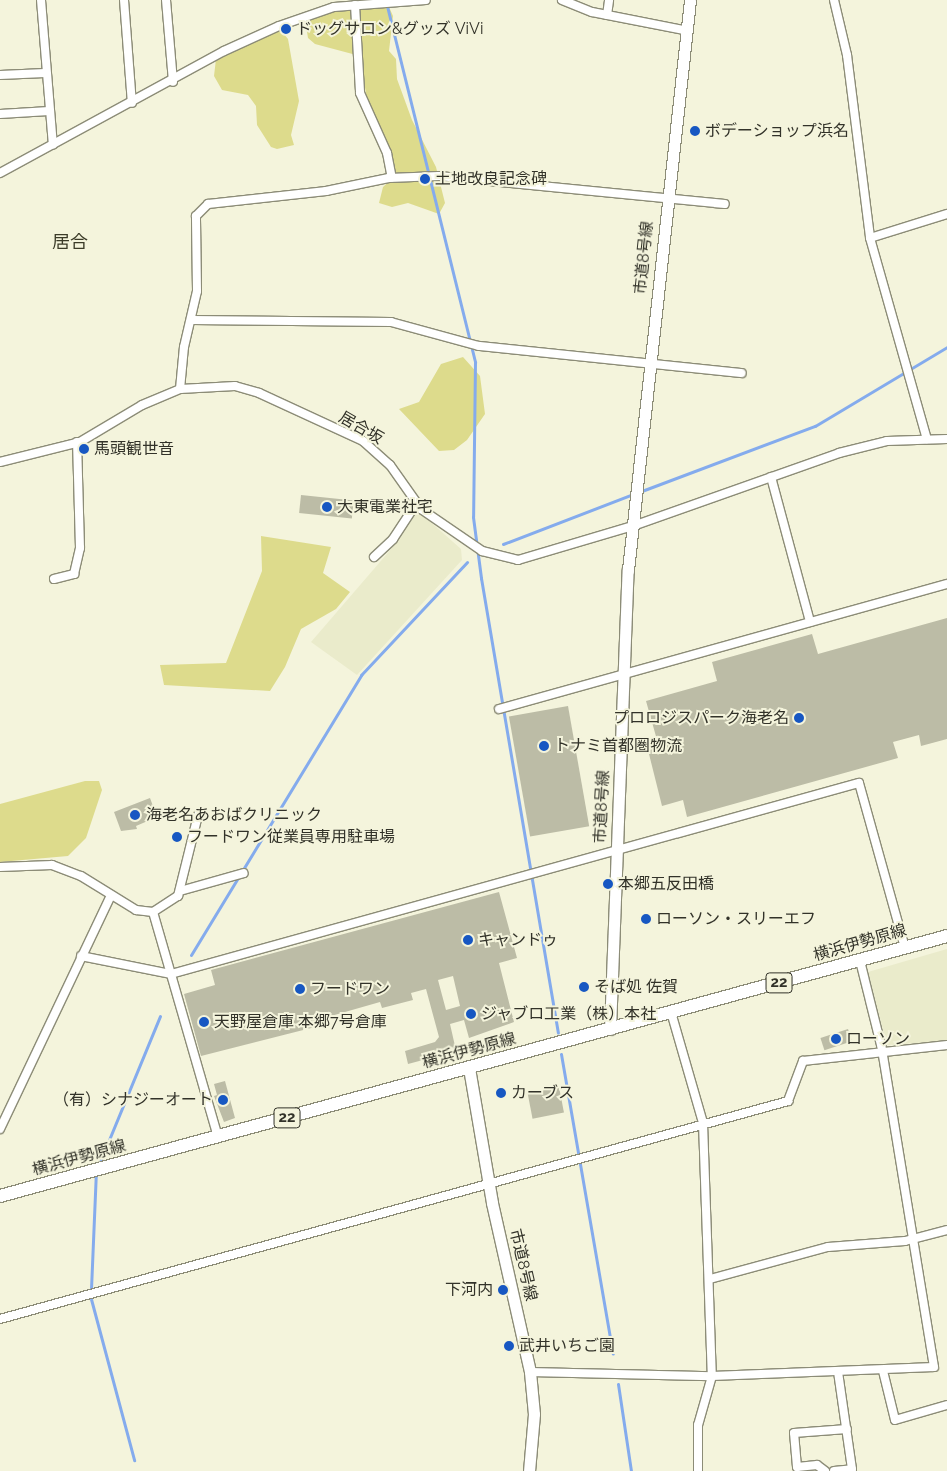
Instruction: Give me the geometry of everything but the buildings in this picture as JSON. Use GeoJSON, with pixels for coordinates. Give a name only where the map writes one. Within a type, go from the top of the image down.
{"type":"FeatureCollection","features":[{"type":"Feature","properties":{"kind":"main road","name":"横浜伊勢原線"},"geometry":{"type":"LineString","coordinates":[[0,1196],[947,936]]}},
{"type":"Feature","properties":{"kind":"street"},"geometry":{"type":"LineString","coordinates":[[41,0],[45,72],[53,145]]}},
{"type":"Feature","properties":{"kind":"street"},"geometry":{"type":"LineString","coordinates":[[124,0],[132,103]]}},
{"type":"Feature","properties":{"kind":"street"},"geometry":{"type":"LineString","coordinates":[[166,0],[173,82]]}},
{"type":"Feature","properties":{"kind":"street"},"geometry":{"type":"LineString","coordinates":[[0,173],[173,82],[224,51],[314,12],[381,1],[426,0]]}},
{"type":"Feature","properties":{"kind":"street"},"geometry":{"type":"LineString","coordinates":[[562,0],[607,15],[684,30]]}},
{"type":"Feature","properties":{"kind":"street"},"geometry":{"type":"LineString","coordinates":[[607,15],[609,0]]}},
{"type":"Feature","properties":{"kind":"street","name":"市道8号線"},"geometry":{"type":"LineString","coordinates":[[610,1029],[616,852],[633,526],[684,30],[690,0]]}},
{"type":"Feature","properties":{"kind":"street"},"geometry":{"type":"LineString","coordinates":[[834,0],[847,54],[870,238],[927,439]]}},
{"type":"Feature","properties":{"kind":"street"},"geometry":{"type":"LineString","coordinates":[[355,5],[360,93],[386,154],[392,178]]}},
{"type":"Feature","properties":{"kind":"street"},"geometry":{"type":"LineString","coordinates":[[0,75],[45,72]]}},
{"type":"Feature","properties":{"kind":"street"},"geometry":{"type":"LineString","coordinates":[[0,114],[49,111]]}},
{"type":"Feature","properties":{"kind":"street"},"geometry":{"type":"LineString","coordinates":[[180,389],[184,347],[192,320],[196,291],[196,216],[203,206],[326,191],[392,178],[430,176],[666,200],[725,204]]}},
{"type":"Feature","properties":{"kind":"street"},"geometry":{"type":"LineString","coordinates":[[870,238],[947,214]]}},
{"type":"Feature","properties":{"kind":"street"},"geometry":{"type":"LineString","coordinates":[[192,320],[391,322],[471,343],[742,373]]}},
{"type":"Feature","properties":{"kind":"street","name":"居合坂"},"geometry":{"type":"LineString","coordinates":[[0,462],[77,442],[142,405],[180,389],[234,386],[294,408],[376,449],[418,506],[472,545],[488,554],[507,559],[529,558],[633,526],[771,477],[887,441],[947,439]]}},
{"type":"Feature","properties":{"kind":"street"},"geometry":{"type":"LineString","coordinates":[[54,580],[69,577],[77,570],[81,530],[77,442]]}},
{"type":"Feature","properties":{"kind":"street"},"geometry":{"type":"LineString","coordinates":[[771,477],[810,622]]}},
{"type":"Feature","properties":{"kind":"street"},"geometry":{"type":"LineString","coordinates":[[374,557],[393,539],[418,506]]}},
{"type":"Feature","properties":{"kind":"street"},"geometry":{"type":"LineString","coordinates":[[502,708],[947,584]]}},
{"type":"Feature","properties":{"kind":"street"},"geometry":{"type":"LineString","coordinates":[[81,956],[171,974],[538,874],[859,783],[905,948]]}},
{"type":"Feature","properties":{"kind":"street"},"geometry":{"type":"LineString","coordinates":[[180,891],[198,815]]}},
{"type":"Feature","properties":{"kind":"street"},"geometry":{"type":"LineString","coordinates":[[0,867],[52,865],[81,876],[136,910],[153,912],[180,891],[244,873]]}},
{"type":"Feature","properties":{"kind":"street"},"geometry":{"type":"LineString","coordinates":[[0,1129],[111,895]]}},
{"type":"Feature","properties":{"kind":"street"},"geometry":{"type":"LineString","coordinates":[[153,912],[218,1137]]}},
{"type":"Feature","properties":{"kind":"street"},"geometry":{"type":"LineString","coordinates":[[530,1372],[712,1376],[883,1371],[934,1367],[881,1051],[860,960]]}},
{"type":"Feature","properties":{"kind":"street"},"geometry":{"type":"LineString","coordinates":[[671,1012],[702,1123],[710,1279],[712,1376],[698,1425],[698,1471]]}},
{"type":"Feature","properties":{"kind":"street"},"geometry":{"type":"LineString","coordinates":[[0,1319],[702,1123],[788,1101],[803,1061],[947,1045]]}},
{"type":"Feature","properties":{"kind":"street","name":"市道8号線"},"geometry":{"type":"LineString","coordinates":[[469,1068],[489,1184],[530,1372],[534,1414],[529,1471]]}},
{"type":"Feature","properties":{"kind":"street"},"geometry":{"type":"LineString","coordinates":[[710,1279],[828,1247],[912,1240],[947,1230]]}},
{"type":"Feature","properties":{"kind":"street"},"geometry":{"type":"LineString","coordinates":[[883,1371],[896,1420],[947,1405]]}},
{"type":"Feature","properties":{"kind":"street"},"geometry":{"type":"LineString","coordinates":[[834,1471],[852,1469],[838,1372]]}},
{"type":"Feature","properties":{"kind":"street"},"geometry":{"type":"LineString","coordinates":[[825,1471],[817,1465],[797,1467],[794,1433],[847,1430]]}},
{"type":"Feature","properties":{"kind":"shaded area"},"geometry":{"type":"Polygon","coordinates":[[[362,7],[389,7],[393,16],[389,51],[396,59],[397,79],[412,120],[436,167],[445,203],[439,214],[408,203],[392,207],[379,203],[383,187],[396,175],[385,136],[370,119],[360,56],[315,44],[308,38],[305,19],[332,10],[352,9],[351,16],[362,7]]]}},
{"type":"Feature","properties":{"kind":"shaded area"},"geometry":{"type":"Polygon","coordinates":[[[278,27],[288,39],[299,101],[291,135],[294,145],[277,149],[271,147],[257,125],[256,106],[248,95],[222,90],[214,76],[216,59],[278,27]]]}},
{"type":"Feature","properties":{"kind":"shaded area"},"geometry":{"type":"Polygon","coordinates":[[[463,357],[480,376],[485,414],[467,440],[454,450],[439,451],[399,409],[419,402],[441,364],[463,357]]]}},
{"type":"Feature","properties":{"kind":"shaded area"},"geometry":{"type":"Polygon","coordinates":[[[418,511],[461,549],[462,560],[357,675],[311,642],[392,548],[418,511]]]}},
{"type":"Feature","properties":{"kind":"shaded area"},"geometry":{"type":"Polygon","coordinates":[[[261,536],[331,547],[323,573],[350,592],[336,609],[301,629],[285,667],[270,691],[164,685],[160,665],[226,663],[262,571],[261,536]]]}},
{"type":"Feature","properties":{"kind":"shaded area"},"geometry":{"type":"Polygon","coordinates":[[[85,781],[99,781],[102,790],[86,838],[68,856],[0,862],[0,804],[85,781]]]}},
{"type":"Feature","properties":{"kind":"shaded area"},"geometry":{"type":"Polygon","coordinates":[[[947,949],[947,1041],[887,1045],[868,972],[947,949]]]}},
{"type":"Feature","properties":{"kind":"waterway"},"geometry":{"type":"LineString","coordinates":[[387,6],[475,362],[473,517],[481,578],[558,1033]]}},
{"type":"Feature","properties":{"kind":"waterway"},"geometry":{"type":"LineString","coordinates":[[639,492],[815,426],[947,347]]}},
{"type":"Feature","properties":{"kind":"waterway"},"geometry":{"type":"LineString","coordinates":[[503,544],[633,494]]}},
{"type":"Feature","properties":{"kind":"waterway"},"geometry":{"type":"LineString","coordinates":[[191,955],[361,675],[467,562]]}},
{"type":"Feature","properties":{"kind":"waterway"},"geometry":{"type":"LineString","coordinates":[[99,1164],[160,1016]]}},
{"type":"Feature","properties":{"kind":"waterway"},"geometry":{"type":"LineString","coordinates":[[561,1054],[613,1354]]}},
{"type":"Feature","properties":{"kind":"waterway"},"geometry":{"type":"LineString","coordinates":[[91,1289],[96,1172]]}},
{"type":"Feature","properties":{"kind":"waterway"},"geometry":{"type":"LineString","coordinates":[[91,1299],[134,1460]]}},
{"type":"Feature","properties":{"kind":"waterway"},"geometry":{"type":"LineString","coordinates":[[618,1384],[631,1471]]}},
{"type":"Feature","properties":{"kind":"place","name":"ドッグサロン&グッズ ViVi"},"geometry":{"type":"Point","coordinates":[286,29]}},
{"type":"Feature","properties":{"kind":"place","name":"ボデーショップ浜名"},"geometry":{"type":"Point","coordinates":[695,131]}},
{"type":"Feature","properties":{"kind":"place","name":"土地改良記念碑"},"geometry":{"type":"Point","coordinates":[425,179]}},
{"type":"Feature","properties":{"kind":"place","name":"馬頭観世音"},"geometry":{"type":"Point","coordinates":[84,449]}},
{"type":"Feature","properties":{"kind":"place","name":"大東電業社宅"},"geometry":{"type":"Point","coordinates":[327,507]}},
{"type":"Feature","properties":{"kind":"place","name":"プロロジスパーク海老名"},"geometry":{"type":"Point","coordinates":[799,718]}},
{"type":"Feature","properties":{"kind":"place","name":"トナミ首都圏物流"},"geometry":{"type":"Point","coordinates":[544,746]}},
{"type":"Feature","properties":{"kind":"place","name":"海老名あおばクリニック"},"geometry":{"type":"Point","coordinates":[135,815]}},
{"type":"Feature","properties":{"kind":"place","name":"フードワン従業員専用駐車場"},"geometry":{"type":"Point","coordinates":[177,837]}},
{"type":"Feature","properties":{"kind":"place","name":"本郷五反田橋"},"geometry":{"type":"Point","coordinates":[608,884]}},
{"type":"Feature","properties":{"kind":"place","name":"ローソン・スリーエフ"},"geometry":{"type":"Point","coordinates":[646,919]}},
{"type":"Feature","properties":{"kind":"place","name":"キャンドゥ"},"geometry":{"type":"Point","coordinates":[468,940]}},
{"type":"Feature","properties":{"kind":"place","name":"そば処 佐賀"},"geometry":{"type":"Point","coordinates":[584,987]}},
{"type":"Feature","properties":{"kind":"place","name":"フードワン"},"geometry":{"type":"Point","coordinates":[300,989]}},
{"type":"Feature","properties":{"kind":"place","name":"ジャブロ工業（株）本社"},"geometry":{"type":"Point","coordinates":[471,1014]}},
{"type":"Feature","properties":{"kind":"place","name":"天野屋倉庫 本郷7号倉庫"},"geometry":{"type":"Point","coordinates":[204,1022]}},
{"type":"Feature","properties":{"kind":"place","name":"ローソン"},"geometry":{"type":"Point","coordinates":[836,1039]}},
{"type":"Feature","properties":{"kind":"place","name":"カーブス"},"geometry":{"type":"Point","coordinates":[501,1093]}},
{"type":"Feature","properties":{"kind":"place","name":"（有）シナジーオート"},"geometry":{"type":"Point","coordinates":[223,1100]}},
{"type":"Feature","properties":{"kind":"place","name":"下河内"},"geometry":{"type":"Point","coordinates":[503,1290]}},
{"type":"Feature","properties":{"kind":"place","name":"武井いちご園"},"geometry":{"type":"Point","coordinates":[509,1346]}},
{"type":"Feature","properties":{"kind":"district","name":"居合"},"geometry":{"type":"Point","coordinates":[70,242]}}]}
